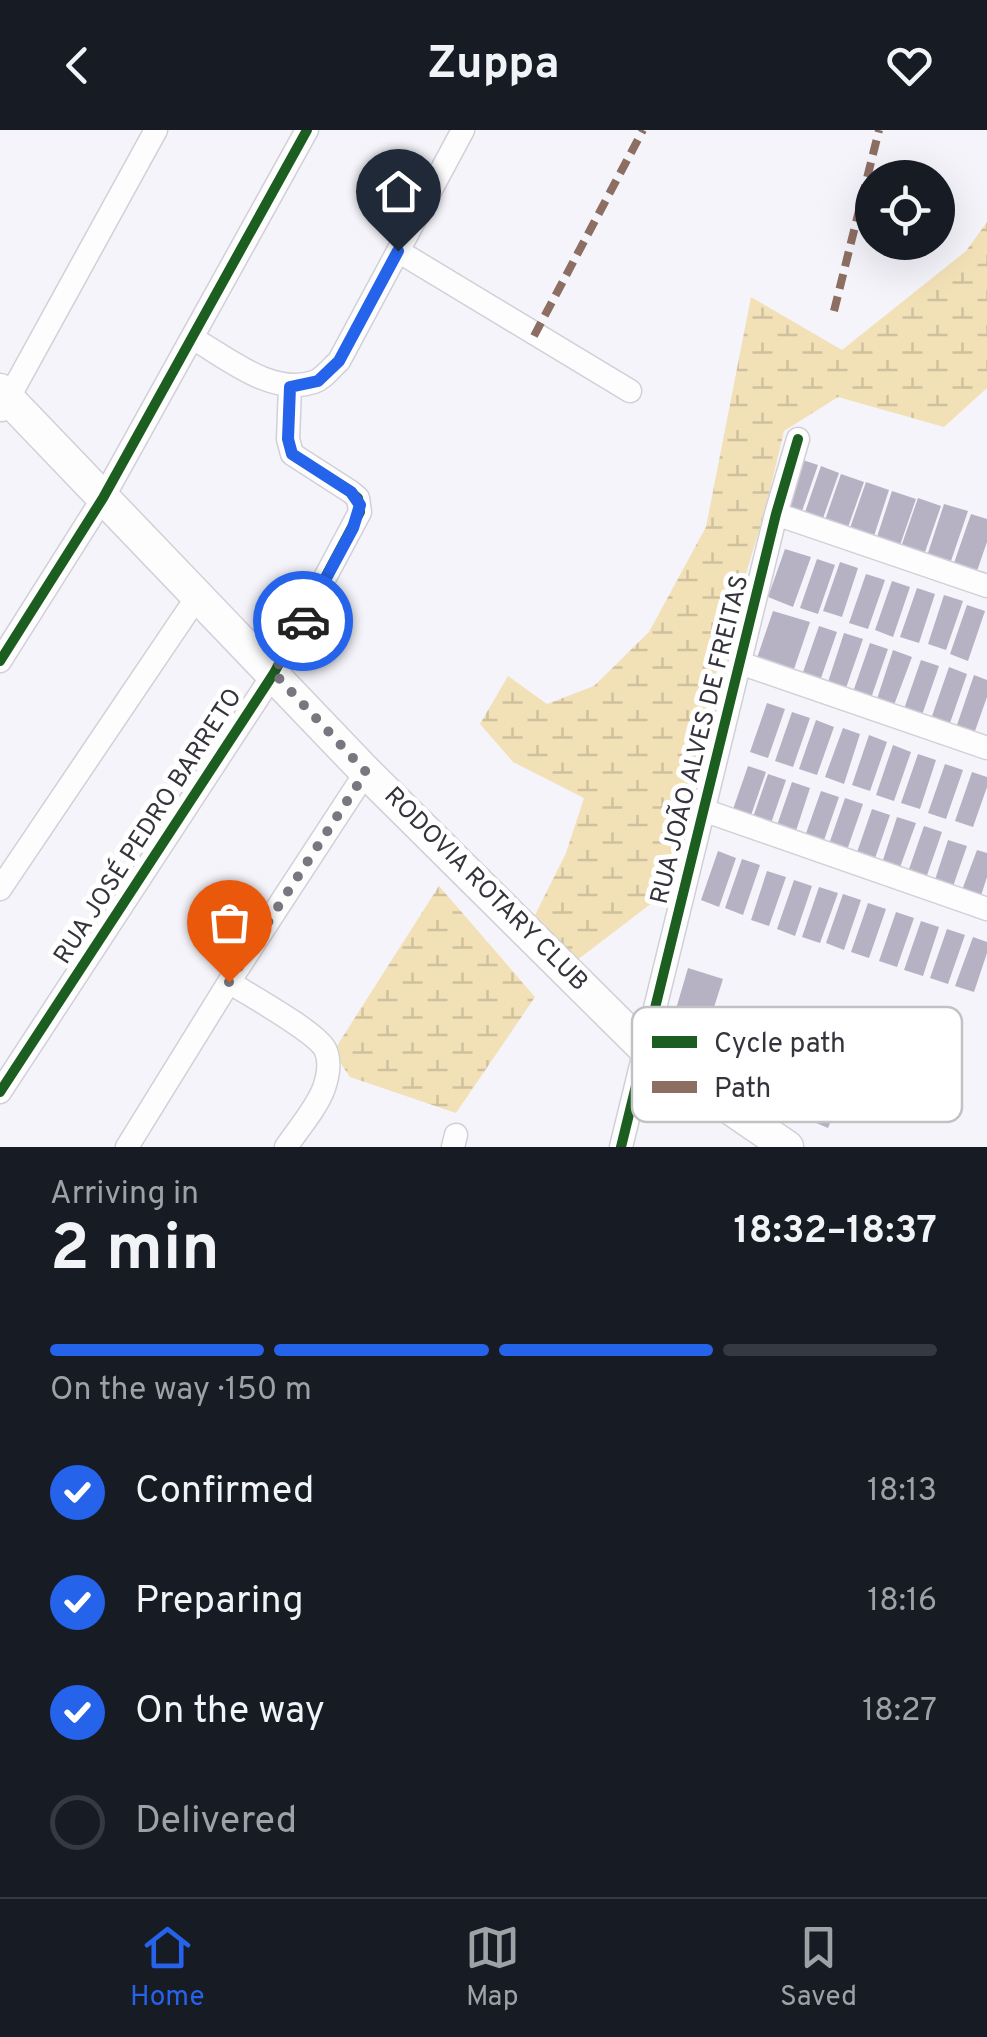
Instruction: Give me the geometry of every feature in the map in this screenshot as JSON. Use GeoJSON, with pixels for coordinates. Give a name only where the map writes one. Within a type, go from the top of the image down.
{"type":"FeatureCollection","features":[{"type":"Feature","properties":{"kind":"main road","name":"RODOVIA ROTARY CLUB"},"geometry":{"type":"LineString","coordinates":[[3,401],[199,594],[366,772],[632,1035]]}},
{"type":"Feature","properties":{"kind":"main road","name":"RODOVIA ROTARY CLUB"},"geometry":{"type":"LineString","coordinates":[[746,1122],[778,1145]]}},
{"type":"Feature","properties":{"kind":"street"},"geometry":{"type":"LineString","coordinates":[[3,401],[156,130]]}},
{"type":"Feature","properties":{"kind":"street"},"geometry":{"type":"LineString","coordinates":[[0,661],[103,498],[307,130]]}},
{"type":"Feature","properties":{"kind":"street"},"geometry":{"type":"LineString","coordinates":[[194,339],[269,381],[290,387],[318,381],[339,361],[463,130]]}},
{"type":"Feature","properties":{"kind":"street"},"geometry":{"type":"LineString","coordinates":[[398,251],[630,391]]}},
{"type":"Feature","properties":{"kind":"street","name":"RUA JOSÉ PEDRO BARRETO"},"geometry":{"type":"LineString","coordinates":[[0,1092],[274,673],[360,512],[358,498],[292,454],[288,439],[290,387]]}},
{"type":"Feature","properties":{"kind":"street","name":"RUA JOÃO ALVES DE FREITAS"},"geometry":{"type":"LineString","coordinates":[[657,1007],[776,514],[798,439]]}},
{"type":"Feature","properties":{"kind":"street"},"geometry":{"type":"LineString","coordinates":[[776,514],[987,586]]}},
{"type":"Feature","properties":{"kind":"street"},"geometry":{"type":"LineString","coordinates":[[0,889],[199,594]]}},
{"type":"Feature","properties":{"kind":"street"},"geometry":{"type":"LineString","coordinates":[[740,663],[987,748]]}},
{"type":"Feature","properties":{"kind":"street"},"geometry":{"type":"LineString","coordinates":[[126,1147],[366,772]]}},
{"type":"Feature","properties":{"kind":"street"},"geometry":{"type":"LineString","coordinates":[[703,810],[987,909]]}},
{"type":"Feature","properties":{"kind":"street"},"geometry":{"type":"LineString","coordinates":[[229,982],[306,1032],[323,1045],[327,1056],[326,1084],[319,1100],[286,1147]]}},
{"type":"Feature","properties":{"kind":"street","name":"RUA JOÃO ALVES DE FREITAS"},"geometry":{"type":"LineString","coordinates":[[622,1147],[632,1108]]}},
{"type":"Feature","properties":{"kind":"green space"},"geometry":{"type":"Polygon","coordinates":[[[987,222],[987,388],[944,427],[838,397],[784,431],[765,511],[709,696],[669,890],[568,967],[531,923],[566,853],[584,798],[513,762],[480,724],[508,676],[547,704],[594,686],[649,632],[706,527],[751,297],[842,350],[966,251],[987,222]]]}},
{"type":"Feature","properties":{"kind":"green space"},"geometry":{"type":"Polygon","coordinates":[[[439,886],[535,997],[456,1113],[350,1077],[333,1052],[439,886]]]}},
{"type":"Feature","properties":{"kind":"building"},"geometry":{"type":"Polygon","coordinates":[[[800,459],[818,465],[801,514],[783,508],[800,459]]]}},
{"type":"Feature","properties":{"kind":"building"},"geometry":{"type":"Polygon","coordinates":[[[821,466],[839,473],[822,521],[804,515],[821,466]]]}},
{"type":"Feature","properties":{"kind":"building"},"geometry":{"type":"Polygon","coordinates":[[[841,474],[864,482],[847,530],[824,523],[841,474]]]}},
{"type":"Feature","properties":{"kind":"building"},"geometry":{"type":"Polygon","coordinates":[[[866,482],[889,490],[873,539],[849,531],[866,482]]]}},
{"type":"Feature","properties":{"kind":"building"},"geometry":{"type":"Polygon","coordinates":[[[892,491],[916,499],[899,548],[876,540],[892,491]]]}},
{"type":"Feature","properties":{"kind":"building"},"geometry":{"type":"Polygon","coordinates":[[[918,498],[941,506],[924,555],[901,547],[918,498]]]}},
{"type":"Feature","properties":{"kind":"building"},"geometry":{"type":"Polygon","coordinates":[[[944,504],[968,511],[951,561],[928,553],[944,504]]]}},
{"type":"Feature","properties":{"kind":"building"},"geometry":{"type":"Polygon","coordinates":[[[971,514],[987,519],[987,542],[977,571],[954,563],[971,514]]]}},
{"type":"Feature","properties":{"kind":"building"},"geometry":{"type":"Polygon","coordinates":[[[785,549],[811,557],[793,607],[768,597],[785,549]]]}},
{"type":"Feature","properties":{"kind":"building"},"geometry":{"type":"Polygon","coordinates":[[[817,559],[835,565],[818,614],[800,608],[817,559]]]}},
{"type":"Feature","properties":{"kind":"building"},"geometry":{"type":"Polygon","coordinates":[[[840,562],[858,568],[842,617],[823,611],[840,562]]]}},
{"type":"Feature","properties":{"kind":"building"},"geometry":{"type":"Polygon","coordinates":[[[866,574],[885,580],[868,629],[849,623],[866,574]]]}},
{"type":"Feature","properties":{"kind":"building"},"geometry":{"type":"Polygon","coordinates":[[[892,581],[910,587],[893,637],[875,630],[892,581]]]}},
{"type":"Feature","properties":{"kind":"building"},"geometry":{"type":"Polygon","coordinates":[[[917,588],[935,594],[919,643],[900,637],[917,588]]]}},
{"type":"Feature","properties":{"kind":"building"},"geometry":{"type":"Polygon","coordinates":[[[944,595],[963,601],[946,650],[928,644],[944,595]]]}},
{"type":"Feature","properties":{"kind":"building"},"geometry":{"type":"Polygon","coordinates":[[[967,605],[985,611],[968,661],[950,654],[967,605]]]}},
{"type":"Feature","properties":{"kind":"building"},"geometry":{"type":"Polygon","coordinates":[[[773,611],[810,622],[793,672],[756,661],[773,611]]]}},
{"type":"Feature","properties":{"kind":"building"},"geometry":{"type":"Polygon","coordinates":[[[819,626],[837,632],[820,681],[802,675],[819,626]]]}},
{"type":"Feature","properties":{"kind":"building"},"geometry":{"type":"Polygon","coordinates":[[[844,633],[863,639],[846,688],[828,682],[844,633]]]}},
{"type":"Feature","properties":{"kind":"building"},"geometry":{"type":"Polygon","coordinates":[[[870,643],[888,649],[871,698],[853,692],[870,643]]]}},
{"type":"Feature","properties":{"kind":"building"},"geometry":{"type":"Polygon","coordinates":[[[893,650],[912,657],[894,705],[877,699],[893,650]]]}},
{"type":"Feature","properties":{"kind":"building"},"geometry":{"type":"Polygon","coordinates":[[[921,660],[939,666],[922,715],[904,709],[921,660]]]}},
{"type":"Feature","properties":{"kind":"building"},"geometry":{"type":"Polygon","coordinates":[[[949,667],[967,674],[950,723],[932,716],[949,667]]]}},
{"type":"Feature","properties":{"kind":"building"},"geometry":{"type":"Polygon","coordinates":[[[974,675],[987,680],[987,697],[975,731],[957,725],[974,675]]]}},
{"type":"Feature","properties":{"kind":"building"},"geometry":{"type":"Polygon","coordinates":[[[767,703],[785,709],[768,758],[750,752],[767,703]]]}},
{"type":"Feature","properties":{"kind":"building"},"geometry":{"type":"Polygon","coordinates":[[[792,712],[810,718],[793,767],[775,761],[792,712]]]}},
{"type":"Feature","properties":{"kind":"building"},"geometry":{"type":"Polygon","coordinates":[[[816,720],[834,727],[817,775],[799,769],[816,720]]]}},
{"type":"Feature","properties":{"kind":"building"},"geometry":{"type":"Polygon","coordinates":[[[843,728],[860,734],[844,784],[825,777],[843,728]]]}},
{"type":"Feature","properties":{"kind":"building"},"geometry":{"type":"Polygon","coordinates":[[[869,735],[887,742],[870,791],[852,785],[869,735]]]}},
{"type":"Feature","properties":{"kind":"building"},"geometry":{"type":"Polygon","coordinates":[[[893,745],[911,752],[894,801],[876,795],[893,745]]]}},
{"type":"Feature","properties":{"kind":"building"},"geometry":{"type":"Polygon","coordinates":[[[918,754],[936,760],[920,809],[901,803],[918,754]]]}},
{"type":"Feature","properties":{"kind":"building"},"geometry":{"type":"Polygon","coordinates":[[[945,764],[963,770],[946,819],[928,813],[945,764]]]}},
{"type":"Feature","properties":{"kind":"building"},"geometry":{"type":"Polygon","coordinates":[[[748,766],[766,772],[749,821],[731,815],[748,766]]]}},
{"type":"Feature","properties":{"kind":"building"},"geometry":{"type":"Polygon","coordinates":[[[972,772],[987,777],[973,827],[955,821],[972,772]]]}},
{"type":"Feature","properties":{"kind":"building"},"geometry":{"type":"Polygon","coordinates":[[[768,774],[786,780],[769,829],[751,823],[768,774]]]}},
{"type":"Feature","properties":{"kind":"building"},"geometry":{"type":"Polygon","coordinates":[[[792,782],[810,788],[794,837],[775,831],[792,782]]]}},
{"type":"Feature","properties":{"kind":"building"},"geometry":{"type":"Polygon","coordinates":[[[821,791],[839,797],[822,846],[804,839],[821,791]]]}},
{"type":"Feature","properties":{"kind":"building"},"geometry":{"type":"Polygon","coordinates":[[[845,798],[863,804],[846,853],[828,847],[845,798]]]}},
{"type":"Feature","properties":{"kind":"building"},"geometry":{"type":"Polygon","coordinates":[[[872,809],[890,815],[873,864],[855,858],[872,809]]]}},
{"type":"Feature","properties":{"kind":"building"},"geometry":{"type":"Polygon","coordinates":[[[897,817],[916,823],[898,873],[881,866],[897,817]]]}},
{"type":"Feature","properties":{"kind":"building"},"geometry":{"type":"Polygon","coordinates":[[[924,826],[942,832],[925,881],[907,875],[924,826]]]}},
{"type":"Feature","properties":{"kind":"building"},"geometry":{"type":"Polygon","coordinates":[[[948,840],[967,846],[950,895],[932,889],[948,840]]]}},
{"type":"Feature","properties":{"kind":"building"},"geometry":{"type":"Polygon","coordinates":[[[977,850],[987,853],[987,877],[978,905],[959,898],[977,850]]]}},
{"type":"Feature","properties":{"kind":"building"},"geometry":{"type":"Polygon","coordinates":[[[718,851],[736,858],[719,907],[701,900],[718,851]]]}},
{"type":"Feature","properties":{"kind":"building"},"geometry":{"type":"Polygon","coordinates":[[[742,859],[760,865],[743,915],[725,908],[742,859]]]}},
{"type":"Feature","properties":{"kind":"building"},"geometry":{"type":"Polygon","coordinates":[[[767,871],[786,877],[769,926],[751,920],[767,871]]]}},
{"type":"Feature","properties":{"kind":"building"},"geometry":{"type":"Polygon","coordinates":[[[794,880],[812,886],[795,936],[777,929],[794,880]]]}},
{"type":"Feature","properties":{"kind":"building"},"geometry":{"type":"Polygon","coordinates":[[[819,887],[838,893],[820,943],[802,937],[819,887]]]}},
{"type":"Feature","properties":{"kind":"building"},"geometry":{"type":"Polygon","coordinates":[[[843,894],[861,900],[844,950],[826,943],[843,894]]]}},
{"type":"Feature","properties":{"kind":"building"},"geometry":{"type":"Polygon","coordinates":[[[868,903],[886,909],[869,958],[851,952],[868,903]]]}},
{"type":"Feature","properties":{"kind":"building"},"geometry":{"type":"Polygon","coordinates":[[[896,912],[914,918],[897,967],[879,961],[896,912]]]}},
{"type":"Feature","properties":{"kind":"building"},"geometry":{"type":"Polygon","coordinates":[[[921,921],[939,927],[923,976],[904,970],[921,921]]]}},
{"type":"Feature","properties":{"kind":"building"},"geometry":{"type":"Polygon","coordinates":[[[947,929],[965,935],[948,984],[930,978],[947,929]]]}},
{"type":"Feature","properties":{"kind":"building"},"geometry":{"type":"Polygon","coordinates":[[[973,937],[987,942],[974,992],[955,986],[973,937]]]}},
{"type":"Feature","properties":{"kind":"building"},"geometry":{"type":"Polygon","coordinates":[[[688,968],[723,979],[714,1007],[677,1007],[688,968]]]}},
{"type":"Feature","properties":{"kind":"marked path"},"geometry":{"type":"LineString","coordinates":[[534,336],[643,130]]}},
{"type":"Feature","properties":{"kind":"marked path"},"geometry":{"type":"LineString","coordinates":[[834,311],[879,130]]}},
{"type":"Feature","properties":{"kind":"cycle path"},"geometry":{"type":"LineString","coordinates":[[0,661],[103,498],[307,130]]}},
{"type":"Feature","properties":{"kind":"cycle path"},"geometry":{"type":"LineString","coordinates":[[0,1092],[274,673],[360,512],[358,498],[351,492],[292,454],[288,439],[290,387]]}},
{"type":"Feature","properties":{"kind":"cycle path"},"geometry":{"type":"LineString","coordinates":[[655,1007],[776,514],[798,439]]}},
{"type":"Feature","properties":{"kind":"cycle path"},"geometry":{"type":"LineString","coordinates":[[621,1147],[632,1102]]}},
{"type":"Feature","properties":{"kind":"way so far"},"geometry":{"type":"LineString","coordinates":[[229,982],[366,772],[274,673],[303,621]]}},
{"type":"Feature","properties":{"kind":"route"},"geometry":{"type":"LineString","coordinates":[[303,621],[353,528],[360,505],[351,492],[292,454],[288,446],[290,387],[318,381],[339,361],[398,251]]}}]}
